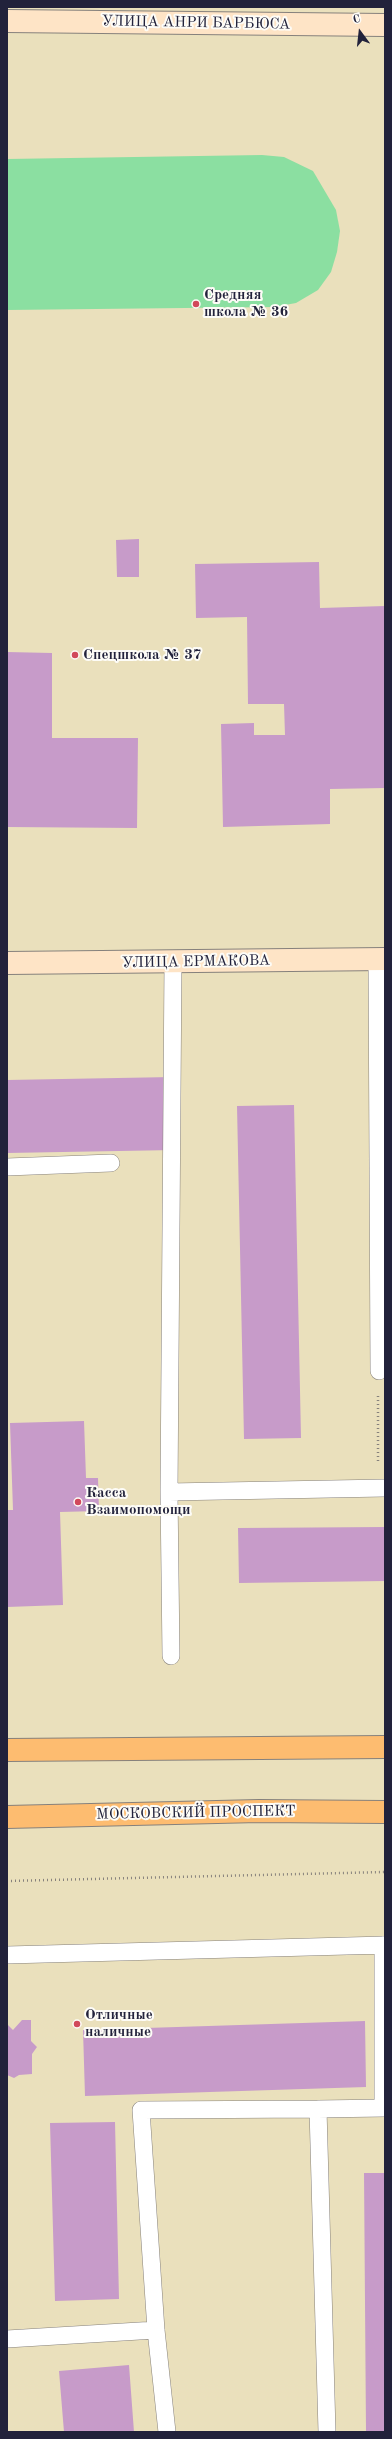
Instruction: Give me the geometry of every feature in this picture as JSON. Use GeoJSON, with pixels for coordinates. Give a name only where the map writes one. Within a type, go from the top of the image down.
{"type":"FeatureCollection","features":[{"type":"Feature","properties":{"kind":"main road"},"geometry":{"type":"LineString","coordinates":[[7,1750],[385,1747]]}},
{"type":"Feature","properties":{"kind":"main road","name":"МОСКОВСКИЙ ПРОСПЕКТ"},"geometry":{"type":"LineString","coordinates":[[7,1816],[251,1811],[385,1812]]}},
{"type":"Feature","properties":{"kind":"street","name":"УЛИЦА АНРИ БАРБЮСА"},"geometry":{"type":"LineString","coordinates":[[7,21],[385,24]]}},
{"type":"Feature","properties":{"kind":"street","name":"УЛИЦА ЕРМАКОВА"},"geometry":{"type":"LineString","coordinates":[[7,963],[173,963],[381,959]]}},
{"type":"Feature","properties":{"kind":"lane"},"geometry":{"type":"LineString","coordinates":[[379,1371],[381,959]]}},
{"type":"Feature","properties":{"kind":"lane"},"geometry":{"type":"LineString","coordinates":[[171,1656],[169,1492],[173,963]]}},
{"type":"Feature","properties":{"kind":"lane"},"geometry":{"type":"LineString","coordinates":[[7,1167],[111,1163]]}},
{"type":"Feature","properties":{"kind":"lane"},"geometry":{"type":"LineString","coordinates":[[169,1492],[381,1488]]}},
{"type":"Feature","properties":{"kind":"lane"},"geometry":{"type":"LineString","coordinates":[[7,1955],[384,1945],[384,2108],[141,2110],[156,2330],[167,2432]]}},
{"type":"Feature","properties":{"kind":"lane"},"geometry":{"type":"LineString","coordinates":[[318,2109],[327,2432]]}},
{"type":"Feature","properties":{"kind":"lane"},"geometry":{"type":"LineString","coordinates":[[7,2339],[156,2330]]}},
{"type":"Feature","properties":{"kind":"path"},"geometry":{"type":"LineString","coordinates":[[379,1371],[381,1488]]}},
{"type":"Feature","properties":{"kind":"path"},"geometry":{"type":"LineString","coordinates":[[7,1881],[385,1872]]}},
{"type":"Feature","properties":{"kind":"green space"},"geometry":{"type":"Polygon","coordinates":[[[262,155],[284,157],[313,171],[336,210],[340,231],[337,252],[331,272],[318,290],[296,303],[274,307],[7,310],[7,159],[262,155]]]}},
{"type":"Feature","properties":{"kind":"building"},"geometry":{"type":"Polygon","coordinates":[[[139,539],[139,577],[117,577],[116,540],[139,539]]]}},
{"type":"Feature","properties":{"kind":"building"},"geometry":{"type":"Polygon","coordinates":[[[319,562],[320,608],[385,606],[385,788],[330,789],[330,824],[223,827],[221,724],[254,723],[254,735],[285,735],[284,704],[248,704],[247,617],[196,618],[195,564],[319,562]]]}},
{"type":"Feature","properties":{"kind":"building"},"geometry":{"type":"Polygon","coordinates":[[[7,652],[52,653],[52,738],[138,738],[137,828],[7,827],[7,652]]]}},
{"type":"Feature","properties":{"kind":"building"},"geometry":{"type":"Polygon","coordinates":[[[173,1077],[175,1150],[7,1153],[7,1080],[173,1077]]]}},
{"type":"Feature","properties":{"kind":"building"},"geometry":{"type":"Polygon","coordinates":[[[294,1105],[301,1438],[244,1439],[237,1106],[294,1105]]]}},
{"type":"Feature","properties":{"kind":"building"},"geometry":{"type":"Polygon","coordinates":[[[84,1421],[86,1478],[98,1478],[99,1511],[60,1512],[63,1605],[7,1607],[7,1510],[13,1510],[10,1423],[84,1421]]]}},
{"type":"Feature","properties":{"kind":"building"},"geometry":{"type":"Polygon","coordinates":[[[385,1527],[385,1581],[239,1583],[238,1528],[385,1527]]]}},
{"type":"Feature","properties":{"kind":"building"},"geometry":{"type":"Polygon","coordinates":[[[22,2020],[31,2020],[31,2041],[37,2047],[32,2054],[32,2074],[19,2075],[14,2078],[7,2075],[7,2024],[13,2030],[22,2020]]]}},
{"type":"Feature","properties":{"kind":"building"},"geometry":{"type":"Polygon","coordinates":[[[365,2021],[366,2087],[85,2096],[83,2030],[365,2021]]]}},
{"type":"Feature","properties":{"kind":"building"},"geometry":{"type":"Polygon","coordinates":[[[115,2122],[119,2299],[55,2301],[50,2123],[115,2122]]]}},
{"type":"Feature","properties":{"kind":"building"},"geometry":{"type":"Polygon","coordinates":[[[364,2173],[385,2173],[385,2432],[366,2432],[364,2173]]]}},
{"type":"Feature","properties":{"kind":"building"},"geometry":{"type":"Polygon","coordinates":[[[129,2365],[134,2432],[64,2432],[59,2371],[129,2365]]]}},
{"type":"Feature","properties":{"kind":"place","name":"Средняя школа № 36"},"geometry":{"type":"Point","coordinates":[196,304]}},
{"type":"Feature","properties":{"kind":"place","name":"Спецшкола № 37"},"geometry":{"type":"Point","coordinates":[75,655]}},
{"type":"Feature","properties":{"kind":"place","name":"Касса Взаимопомощи"},"geometry":{"type":"Point","coordinates":[78,1502]}},
{"type":"Feature","properties":{"kind":"place","name":"Отличные наличные"},"geometry":{"type":"Point","coordinates":[77,2024]}}]}
